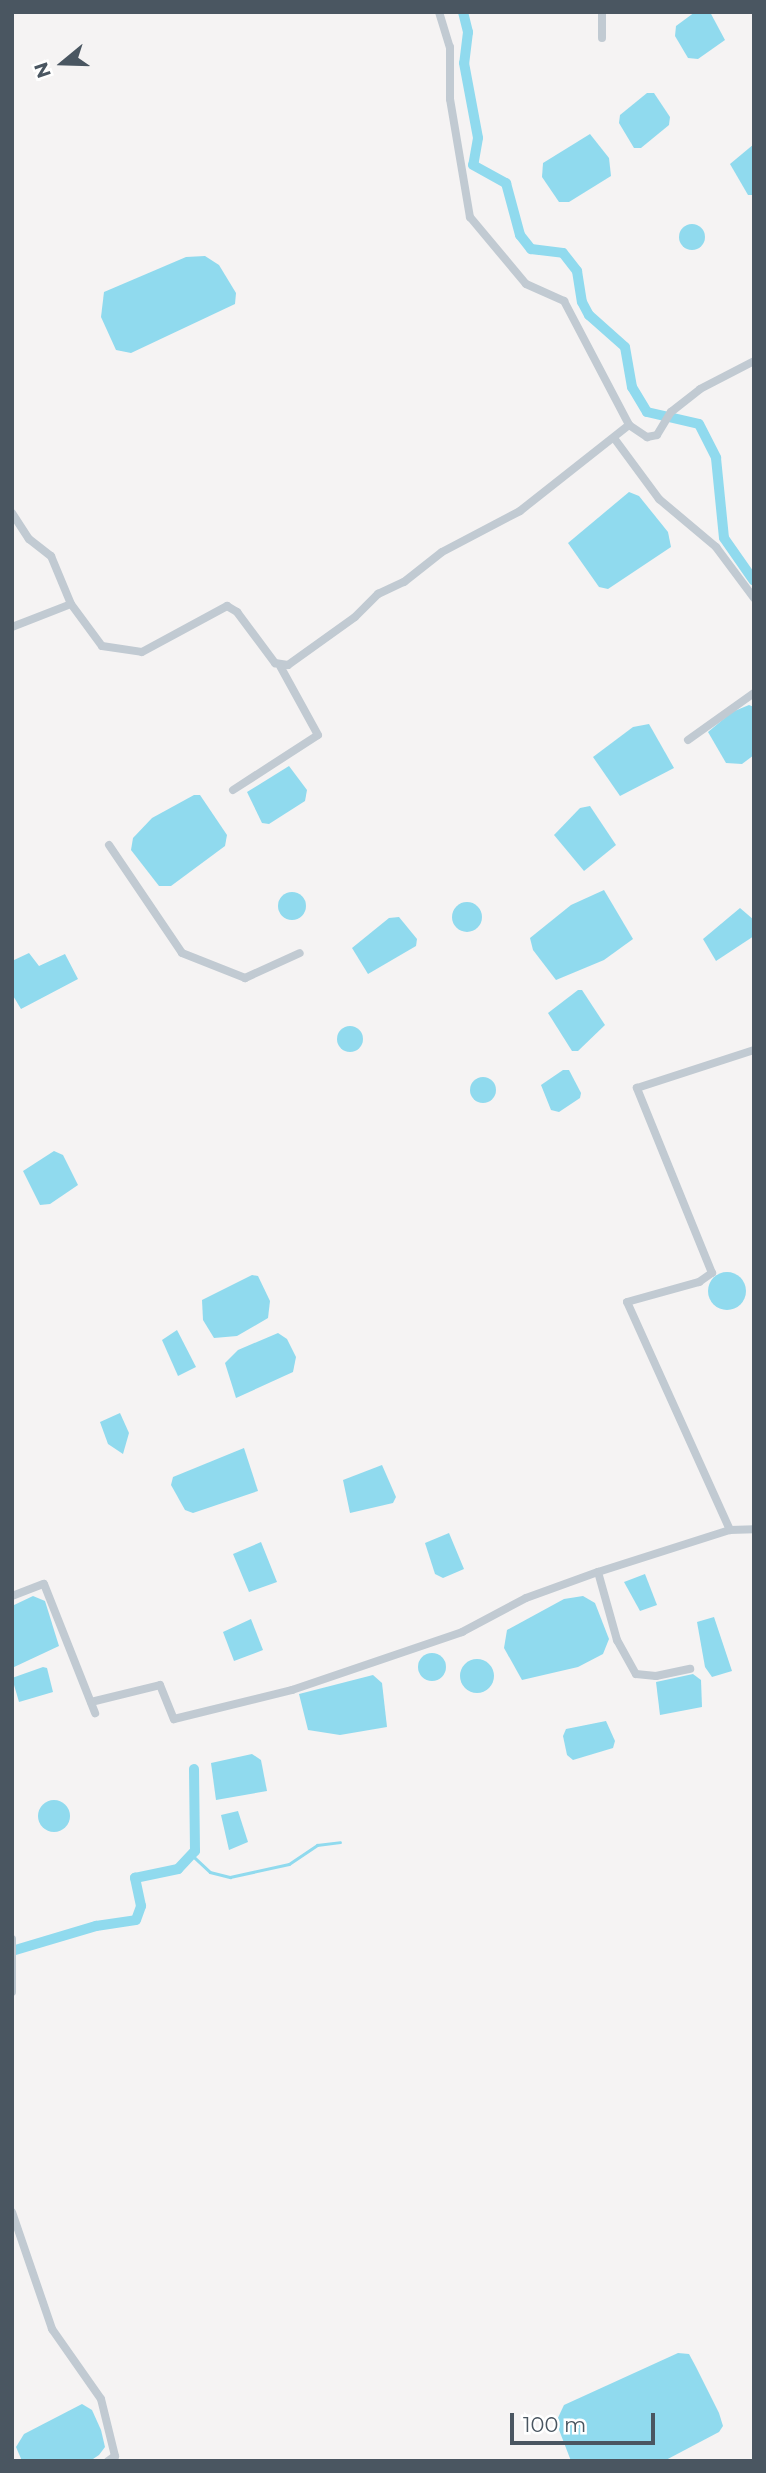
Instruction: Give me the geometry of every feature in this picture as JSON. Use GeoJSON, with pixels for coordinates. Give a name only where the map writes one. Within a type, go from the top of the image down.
{"type":"FeatureCollection","features":[{"type":"Feature","properties":{"kind":"street"},"geometry":{"type":"LineString","coordinates":[[439,12],[450,47],[450,99],[470,218],[526,284],[564,300],[629,425],[647,437],[657,435],[671,412],[701,389],[754,361]]}},
{"type":"Feature","properties":{"kind":"street"},"geometry":{"type":"LineString","coordinates":[[602,12],[606,33],[602,38]]}},
{"type":"Feature","properties":{"kind":"street"},"geometry":{"type":"LineString","coordinates":[[280,666],[305,653],[355,617],[378,594],[404,582],[442,552],[520,511],[629,425]]}},
{"type":"Feature","properties":{"kind":"street"},"geometry":{"type":"LineString","coordinates":[[614,438],[659,499],[716,547],[754,598]]}},
{"type":"Feature","properties":{"kind":"street"},"geometry":{"type":"LineString","coordinates":[[12,513],[29,539],[51,556],[71,604],[102,646],[142,652],[228,607],[237,612],[280,666],[318,735],[233,790]]}},
{"type":"Feature","properties":{"kind":"street"},"geometry":{"type":"LineString","coordinates":[[12,627],[71,604]]}},
{"type":"Feature","properties":{"kind":"street"},"geometry":{"type":"LineString","coordinates":[[688,740],[754,693]]}},
{"type":"Feature","properties":{"kind":"street"},"geometry":{"type":"LineString","coordinates":[[109,845],[182,953],[245,978],[300,953]]}},
{"type":"Feature","properties":{"kind":"street"},"geometry":{"type":"LineString","coordinates":[[730,1531],[628,1303],[699,1282],[712,1273],[637,1088],[754,1050]]}},
{"type":"Feature","properties":{"kind":"street"},"geometry":{"type":"LineString","coordinates":[[91,1702],[160,1685],[174,1718],[292,1690],[462,1632],[526,1598],[598,1572],[730,1531],[754,1529]]}},
{"type":"Feature","properties":{"kind":"street"},"geometry":{"type":"LineString","coordinates":[[598,1572],[617,1640],[636,1674],[656,1676],[690,1669]]}},
{"type":"Feature","properties":{"kind":"street"},"geometry":{"type":"LineString","coordinates":[[12,1596],[44,1584],[95,1713]]}},
{"type":"Feature","properties":{"kind":"street"},"geometry":{"type":"LineString","coordinates":[[12,1939],[12,1992]]}},
{"type":"Feature","properties":{"kind":"street"},"geometry":{"type":"LineString","coordinates":[[12,2213],[52,2329],[100,2399],[115,2456],[108,2461]]}},
{"type":"Feature","properties":{"kind":"water"},"geometry":{"type":"Polygon","coordinates":[[[695,12],[710,12],[725,40],[698,59],[688,58],[675,36],[676,26],[695,12]]]}},
{"type":"Feature","properties":{"kind":"water"},"geometry":{"type":"Polygon","coordinates":[[[647,93],[654,93],[670,117],[669,125],[641,148],[634,148],[619,123],[620,115],[647,93]]]}},
{"type":"Feature","properties":{"kind":"water"},"geometry":{"type":"Polygon","coordinates":[[[590,134],[609,158],[611,176],[569,202],[559,202],[542,177],[543,163],[590,134]]]}},
{"type":"Feature","properties":{"kind":"water"},"geometry":{"type":"Polygon","coordinates":[[[754,144],[754,195],[748,195],[730,164],[754,144]]]}},
{"type":"Feature","properties":{"kind":"water"},"geometry":{"type":"Polygon","coordinates":[[[692,224],[701,228],[705,237],[701,246],[692,250],[683,246],[679,237],[683,228],[692,224]]]}},
{"type":"Feature","properties":{"kind":"water"},"geometry":{"type":"Polygon","coordinates":[[[205,256],[219,265],[236,293],[235,304],[131,353],[116,350],[101,317],[104,292],[186,257],[205,256]]]}},
{"type":"Feature","properties":{"kind":"water"},"geometry":{"type":"Polygon","coordinates":[[[629,492],[639,496],[668,532],[671,547],[608,589],[599,587],[568,543],[629,492]]]}},
{"type":"Feature","properties":{"kind":"water"},"geometry":{"type":"Polygon","coordinates":[[[749,705],[754,707],[754,755],[742,764],[726,763],[708,732],[732,712],[749,705]]]}},
{"type":"Feature","properties":{"kind":"water"},"geometry":{"type":"Polygon","coordinates":[[[649,724],[674,768],[620,796],[593,757],[633,727],[649,724]]]}},
{"type":"Feature","properties":{"kind":"water"},"geometry":{"type":"Polygon","coordinates":[[[289,766],[307,790],[305,801],[269,824],[262,823],[247,792],[289,766]]]}},
{"type":"Feature","properties":{"kind":"water"},"geometry":{"type":"Polygon","coordinates":[[[194,795],[200,795],[227,835],[225,846],[171,886],[159,886],[131,850],[133,838],[152,818],[194,795]]]}},
{"type":"Feature","properties":{"kind":"water"},"geometry":{"type":"Polygon","coordinates":[[[590,806],[616,845],[584,871],[554,835],[580,808],[590,806]]]}},
{"type":"Feature","properties":{"kind":"water"},"geometry":{"type":"Polygon","coordinates":[[[604,890],[633,939],[604,960],[556,980],[533,950],[530,938],[571,905],[604,890]]]}},
{"type":"Feature","properties":{"kind":"water"},"geometry":{"type":"Polygon","coordinates":[[[292,892],[302,896],[306,906],[302,916],[292,920],[282,916],[278,906],[282,896],[292,892]]]}},
{"type":"Feature","properties":{"kind":"water"},"geometry":{"type":"Polygon","coordinates":[[[467,902],[477,907],[482,917],[477,927],[467,932],[457,927],[452,917],[457,907],[467,902]]]}},
{"type":"Feature","properties":{"kind":"water"},"geometry":{"type":"Polygon","coordinates":[[[740,908],[754,920],[754,936],[716,961],[703,939],[740,908]]]}},
{"type":"Feature","properties":{"kind":"water"},"geometry":{"type":"Polygon","coordinates":[[[399,917],[417,939],[416,946],[368,974],[352,948],[389,918],[399,917]]]}},
{"type":"Feature","properties":{"kind":"water"},"geometry":{"type":"Polygon","coordinates":[[[29,953],[39,966],[65,954],[78,979],[21,1009],[12,994],[12,961],[29,953]]]}},
{"type":"Feature","properties":{"kind":"water"},"geometry":{"type":"Polygon","coordinates":[[[578,990],[582,990],[605,1025],[578,1051],[572,1051],[548,1013],[578,990]]]}},
{"type":"Feature","properties":{"kind":"water"},"geometry":{"type":"Polygon","coordinates":[[[350,1026],[359,1030],[363,1039],[359,1048],[350,1052],[341,1048],[337,1039],[341,1030],[350,1026]]]}},
{"type":"Feature","properties":{"kind":"water"},"geometry":{"type":"Polygon","coordinates":[[[563,1070],[569,1070],[581,1093],[580,1098],[559,1112],[551,1110],[541,1085],[563,1070]]]}},
{"type":"Feature","properties":{"kind":"water"},"geometry":{"type":"Polygon","coordinates":[[[483,1077],[492,1081],[496,1090],[492,1099],[483,1103],[474,1099],[470,1090],[474,1081],[483,1077]]]}},
{"type":"Feature","properties":{"kind":"water"},"geometry":{"type":"Polygon","coordinates":[[[54,1151],[63,1155],[78,1185],[50,1204],[40,1205],[23,1171],[54,1151]]]}},
{"type":"Feature","properties":{"kind":"water"},"geometry":{"type":"Polygon","coordinates":[[[727,1272],[741,1277],[746,1291],[741,1305],[727,1310],[713,1305],[708,1291],[713,1277],[727,1272]]]}},
{"type":"Feature","properties":{"kind":"water"},"geometry":{"type":"Polygon","coordinates":[[[252,1275],[258,1276],[270,1301],[268,1318],[237,1336],[214,1338],[203,1320],[202,1300],[252,1275]]]}},
{"type":"Feature","properties":{"kind":"water"},"geometry":{"type":"Polygon","coordinates":[[[177,1330],[196,1367],[178,1376],[162,1340],[177,1330]]]}},
{"type":"Feature","properties":{"kind":"water"},"geometry":{"type":"Polygon","coordinates":[[[278,1333],[287,1339],[296,1357],[293,1372],[236,1398],[225,1363],[238,1350],[278,1333]]]}},
{"type":"Feature","properties":{"kind":"water"},"geometry":{"type":"Polygon","coordinates":[[[120,1413],[129,1433],[123,1454],[108,1444],[100,1422],[120,1413]]]}},
{"type":"Feature","properties":{"kind":"water"},"geometry":{"type":"Polygon","coordinates":[[[244,1448],[258,1491],[193,1513],[185,1510],[171,1485],[173,1477],[244,1448]]]}},
{"type":"Feature","properties":{"kind":"water"},"geometry":{"type":"Polygon","coordinates":[[[382,1465],[396,1497],[393,1503],[350,1513],[343,1480],[382,1465]]]}},
{"type":"Feature","properties":{"kind":"water"},"geometry":{"type":"Polygon","coordinates":[[[449,1533],[464,1569],[443,1578],[435,1574],[425,1543],[449,1533]]]}},
{"type":"Feature","properties":{"kind":"water"},"geometry":{"type":"Polygon","coordinates":[[[261,1542],[277,1582],[249,1592],[233,1554],[261,1542]]]}},
{"type":"Feature","properties":{"kind":"water"},"geometry":{"type":"Polygon","coordinates":[[[645,1574],[657,1605],[640,1611],[624,1582],[645,1574]]]}},
{"type":"Feature","properties":{"kind":"water"},"geometry":{"type":"Polygon","coordinates":[[[33,1596],[45,1601],[59,1646],[12,1668],[12,1606],[33,1596]]]}},
{"type":"Feature","properties":{"kind":"water"},"geometry":{"type":"Polygon","coordinates":[[[583,1596],[595,1603],[609,1639],[603,1654],[578,1667],[522,1680],[504,1648],[507,1630],[564,1599],[583,1596]]]}},
{"type":"Feature","properties":{"kind":"water"},"geometry":{"type":"Polygon","coordinates":[[[714,1617],[732,1671],[712,1677],[705,1667],[697,1622],[714,1617]]]}},
{"type":"Feature","properties":{"kind":"water"},"geometry":{"type":"Polygon","coordinates":[[[251,1619],[263,1650],[234,1661],[223,1632],[251,1619]]]}},
{"type":"Feature","properties":{"kind":"water"},"geometry":{"type":"Polygon","coordinates":[[[432,1653],[442,1657],[446,1667],[442,1677],[432,1681],[422,1677],[418,1667],[422,1657],[432,1653]]]}},
{"type":"Feature","properties":{"kind":"water"},"geometry":{"type":"Polygon","coordinates":[[[477,1659],[489,1664],[494,1676],[489,1688],[477,1693],[465,1688],[460,1676],[465,1664],[477,1659]]]}},
{"type":"Feature","properties":{"kind":"water"},"geometry":{"type":"Polygon","coordinates":[[[47,1668],[53,1692],[19,1702],[12,1678],[47,1668]]]}},
{"type":"Feature","properties":{"kind":"water"},"geometry":{"type":"Polygon","coordinates":[[[693,1674],[701,1680],[702,1707],[660,1715],[656,1682],[693,1674]]]}},
{"type":"Feature","properties":{"kind":"water"},"geometry":{"type":"Polygon","coordinates":[[[373,1675],[382,1683],[387,1727],[340,1735],[308,1730],[299,1694],[373,1675]]]}},
{"type":"Feature","properties":{"kind":"water"},"geometry":{"type":"Polygon","coordinates":[[[606,1721],[615,1741],[613,1748],[573,1760],[567,1755],[563,1736],[566,1729],[606,1721]]]}},
{"type":"Feature","properties":{"kind":"water"},"geometry":{"type":"Polygon","coordinates":[[[252,1754],[261,1760],[267,1791],[216,1800],[211,1763],[252,1754]]]}},
{"type":"Feature","properties":{"kind":"water"},"geometry":{"type":"Polygon","coordinates":[[[54,1800],[65,1805],[70,1816],[65,1827],[54,1832],[43,1827],[38,1816],[43,1805],[54,1800]]]}},
{"type":"Feature","properties":{"kind":"water"},"geometry":{"type":"Polygon","coordinates":[[[238,1811],[248,1842],[229,1850],[221,1815],[238,1811]]]}},
{"type":"Feature","properties":{"kind":"water"},"geometry":{"type":"Polygon","coordinates":[[[678,2353],[689,2354],[696,2367],[719,2413],[723,2426],[719,2432],[664,2461],[571,2461],[556,2422],[564,2405],[678,2353]]]}},
{"type":"Feature","properties":{"kind":"water"},"geometry":{"type":"Polygon","coordinates":[[[82,2404],[92,2410],[101,2430],[105,2447],[99,2455],[90,2461],[22,2461],[16,2447],[24,2434],[82,2404]]]}},
{"type":"Feature","properties":{"kind":"waterway"},"geometry":{"type":"LineString","coordinates":[[463,12],[468,32],[464,63],[478,138],[473,165],[506,183],[520,235],[531,249],[563,253],[577,271],[582,302],[589,315],[625,347],[632,387],[647,412],[699,424],[716,458],[724,538],[754,581]]}},
{"type":"Feature","properties":{"kind":"waterway"},"geometry":{"type":"LineString","coordinates":[[12,1951],[96,1926],[136,1920],[141,1906],[135,1878],[178,1869],[195,1851],[194,1769]]}},
{"type":"Feature","properties":{"kind":"waterway"},"geometry":{"type":"LineString","coordinates":[[193,1856],[210,1872],[230,1877],[289,1864],[317,1845],[340,1842]]}}]}
